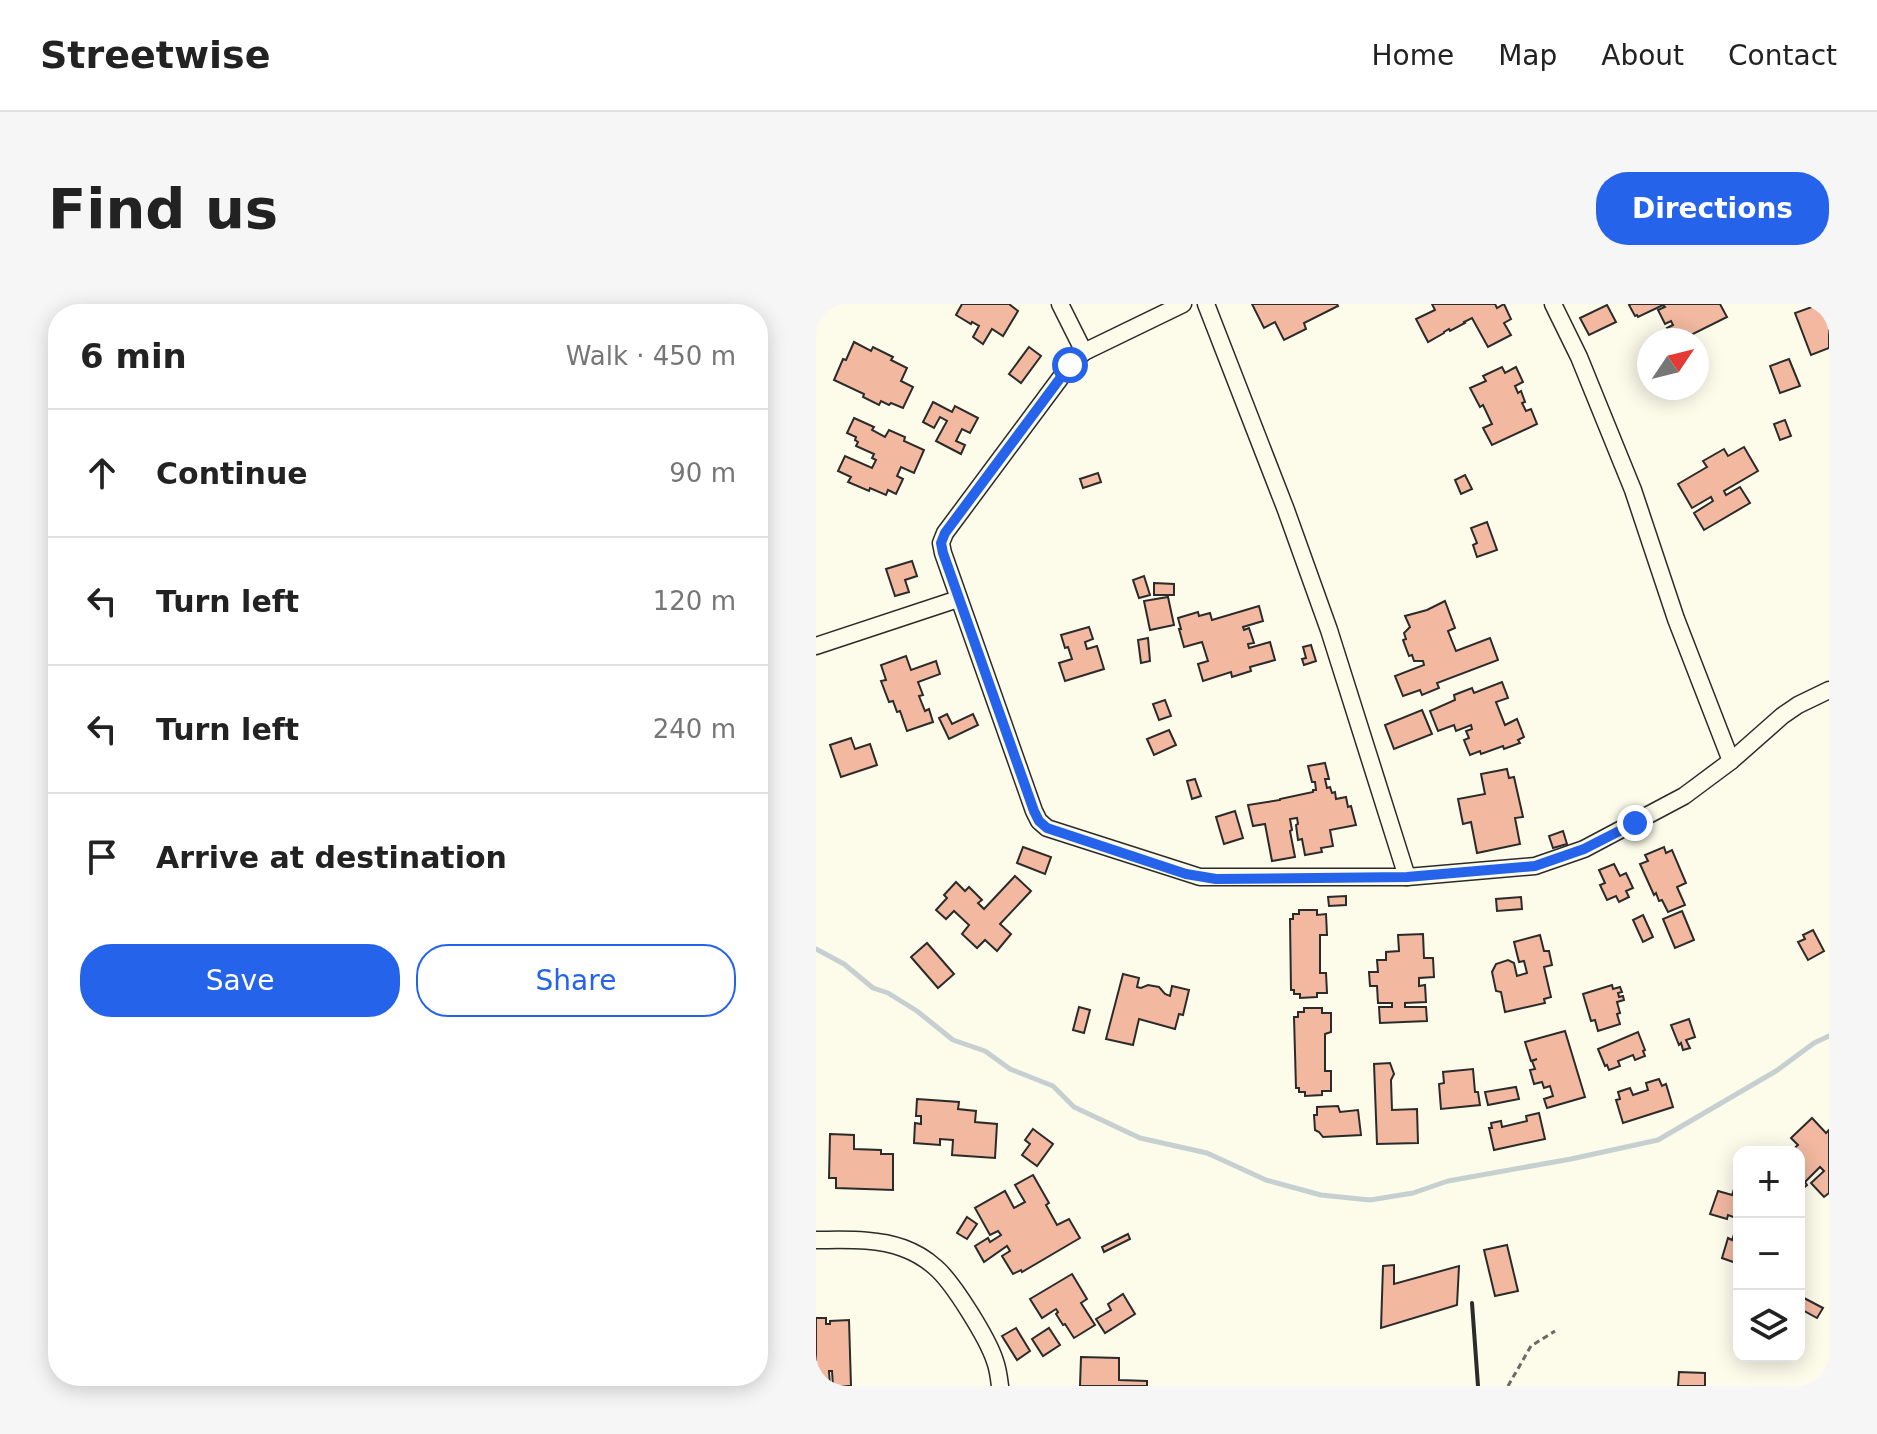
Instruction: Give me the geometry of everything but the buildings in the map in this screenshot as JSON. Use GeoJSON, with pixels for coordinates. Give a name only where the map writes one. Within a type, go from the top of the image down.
{"type":"FeatureCollection","features":[{"type":"Feature","properties":{"kind":"street"},"geometry":{"type":"LineString","coordinates":[[1060,304],[1084,352]]}},
{"type":"Feature","properties":{"kind":"street"},"geometry":{"type":"LineString","coordinates":[[1183,304],[1084,352],[1070,365],[945,533],[941,543],[1034,811],[1047,828],[1200,877],[1407,877],[1535,866],[1584,849],[1684,796],[1731,761],[1782,716],[1829,690]]}},
{"type":"Feature","properties":{"kind":"street"},"geometry":{"type":"LineString","coordinates":[[1206,304],[1329,630],[1407,877]]}},
{"type":"Feature","properties":{"kind":"street"},"geometry":{"type":"LineString","coordinates":[[1553,304],[1579,357],[1633,490],[1676,619],[1731,761]]}},
{"type":"Feature","properties":{"kind":"street"},"geometry":{"type":"LineString","coordinates":[[816,646],[958,599]]}},
{"type":"Feature","properties":{"kind":"street"},"geometry":{"type":"LineString","coordinates":[[816,1240],[866,1241],[900,1247],[937,1268],[970,1313],[991,1349],[1000,1386]]}},
{"type":"Feature","properties":{"kind":"path"},"geometry":{"type":"LineString","coordinates":[[1508,1386],[1531,1346],[1555,1331]]}},
{"type":"Feature","properties":{"kind":"waterway"},"geometry":{"type":"LineString","coordinates":[[816,949],[844,964],[873,988],[888,993],[917,1011],[953,1040],[985,1051],[1010,1069],[1053,1086],[1074,1107],[1140,1138],[1207,1153],[1266,1180],[1321,1195],[1370,1200],[1413,1193],[1448,1181],[1658,1140],[1829,1036]]}},
{"type":"Feature","properties":{"kind":"wall"},"geometry":{"type":"LineString","coordinates":[[1472,1303],[1478,1386]]}},
{"type":"Feature","properties":{"kind":"route"},"geometry":{"type":"LineString","coordinates":[[1070,365],[945,533],[941,543],[1034,811],[1047,828],[1186,874],[1216,879],[1407,877],[1535,866],[1584,849],[1635,823]]}}]}
